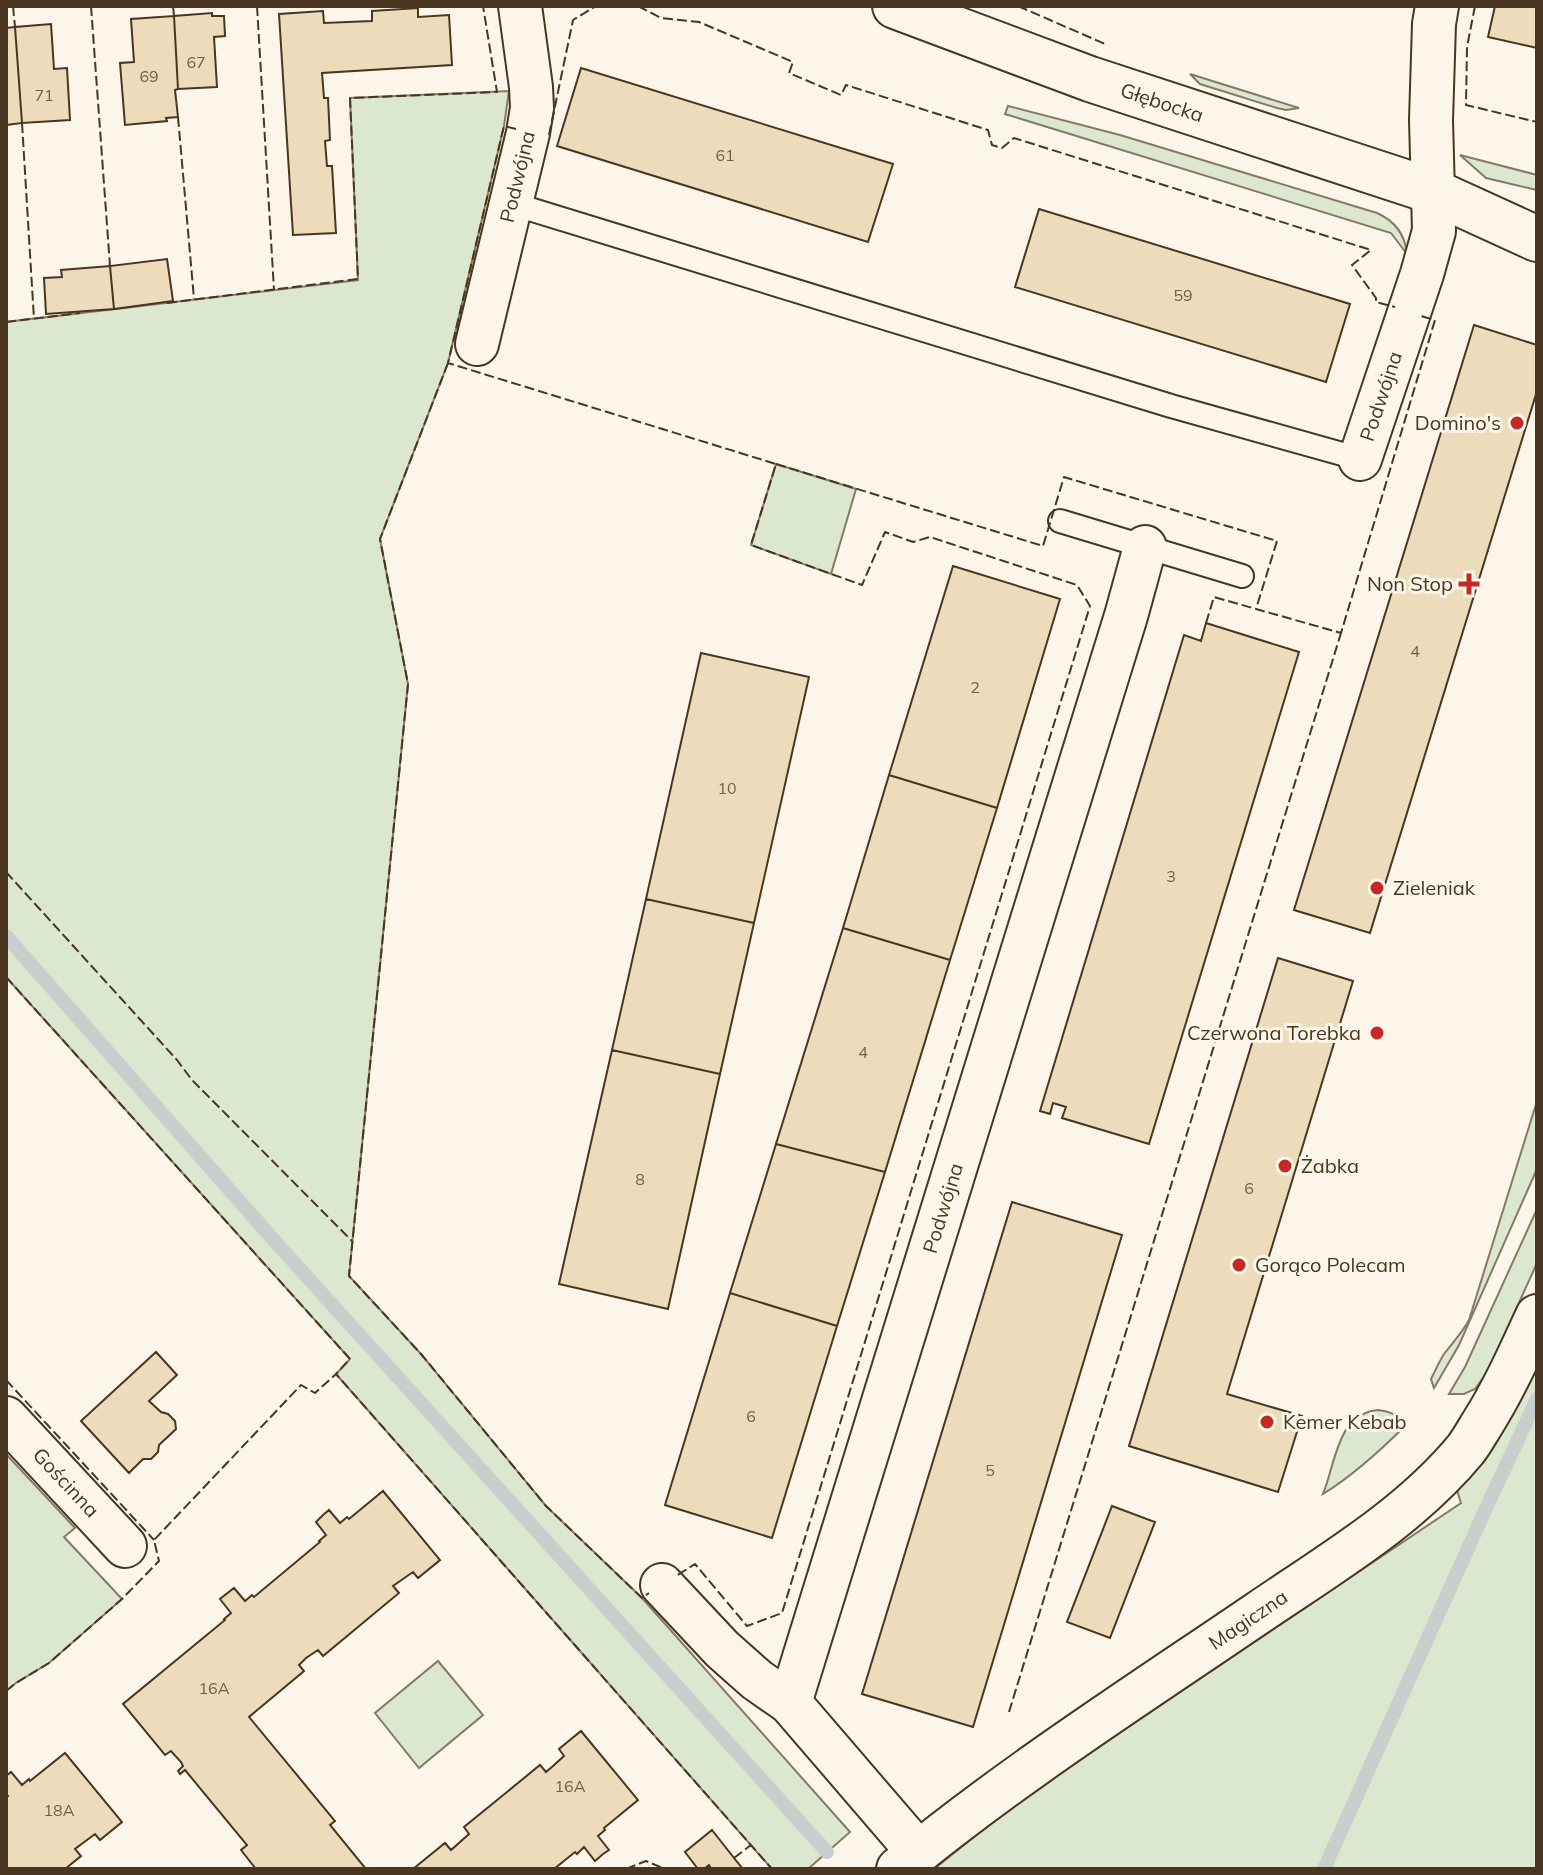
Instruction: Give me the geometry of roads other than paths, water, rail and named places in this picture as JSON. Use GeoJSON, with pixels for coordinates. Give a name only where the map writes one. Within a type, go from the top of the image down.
{"type":"FeatureCollection","features":[{"type":"Feature","properties":{"kind":"street","name":"Podwójna"},"geometry":{"type":"LineString","coordinates":[[477,344],[532,108],[520,6]]}},
{"type":"Feature","properties":{"kind":"street","name":"Głębocka"},"geometry":{"type":"LineString","coordinates":[[895,6],[1090,79],[1432,191],[1537,239]]}},
{"type":"Feature","properties":{"kind":"street","name":"Podwójna"},"geometry":{"type":"LineString","coordinates":[[1360,459],[1434,231],[1432,88],[1437,6]]}},
{"type":"Feature","properties":{"kind":"street","name":"Głębocka"},"geometry":{"type":"LineString","coordinates":[[1432,191],[1537,204]]}},
{"type":"Feature","properties":{"kind":"street","name":"Podwójna"},"geometry":{"type":"LineString","coordinates":[[790,1703],[1122,631],[1145,547]]}},
{"type":"Feature","properties":{"kind":"street","name":"Magiczna"},"geometry":{"type":"LineString","coordinates":[[908,1860],[1076,1737],[1354,1548],[1424,1494],[1467,1448],[1515,1365],[1537,1316]]}},
{"type":"Feature","properties":{"kind":"street","name":"Gościnna"},"geometry":{"type":"LineString","coordinates":[[6,1418],[125,1546]]}},
{"type":"Feature","properties":{"kind":"street"},"geometry":{"type":"LineString","coordinates":[[662,1585],[722,1649],[757,1680],[790,1703],[908,1860]]}},
{"type":"Feature","properties":{"kind":"lane","name":"Podwójna"},"geometry":{"type":"LineString","coordinates":[[510,203],[1171,406],[1360,459]]}},
{"type":"Feature","properties":{"kind":"lane"},"geometry":{"type":"LineString","coordinates":[[1060,521],[1242,576]]}},
{"type":"Feature","properties":{"kind":"waterway"},"geometry":{"type":"LineString","coordinates":[[6,936],[271,1237],[827,1852]]}},
{"type":"Feature","properties":{"kind":"waterway"},"geometry":{"type":"LineString","coordinates":[[1324,1869],[1537,1399]]}},
{"type":"Feature","properties":{"kind":"place","name":"Domino's"},"geometry":{"type":"Point","coordinates":[1517,423]}},
{"type":"Feature","properties":{"kind":"place","name":"Non Stop"},"geometry":{"type":"Point","coordinates":[1469,584]}},
{"type":"Feature","properties":{"kind":"place","name":"Zieleniak"},"geometry":{"type":"Point","coordinates":[1377,888]}},
{"type":"Feature","properties":{"kind":"place","name":"Czerwona Torebka"},"geometry":{"type":"Point","coordinates":[1377,1033]}},
{"type":"Feature","properties":{"kind":"place","name":"Żabka"},"geometry":{"type":"Point","coordinates":[1285,1166]}},
{"type":"Feature","properties":{"kind":"place","name":"Gorąco Polecam"},"geometry":{"type":"Point","coordinates":[1239,1265]}},
{"type":"Feature","properties":{"kind":"place","name":"Kemer Kebab"},"geometry":{"type":"Point","coordinates":[1267,1422]}}]}
